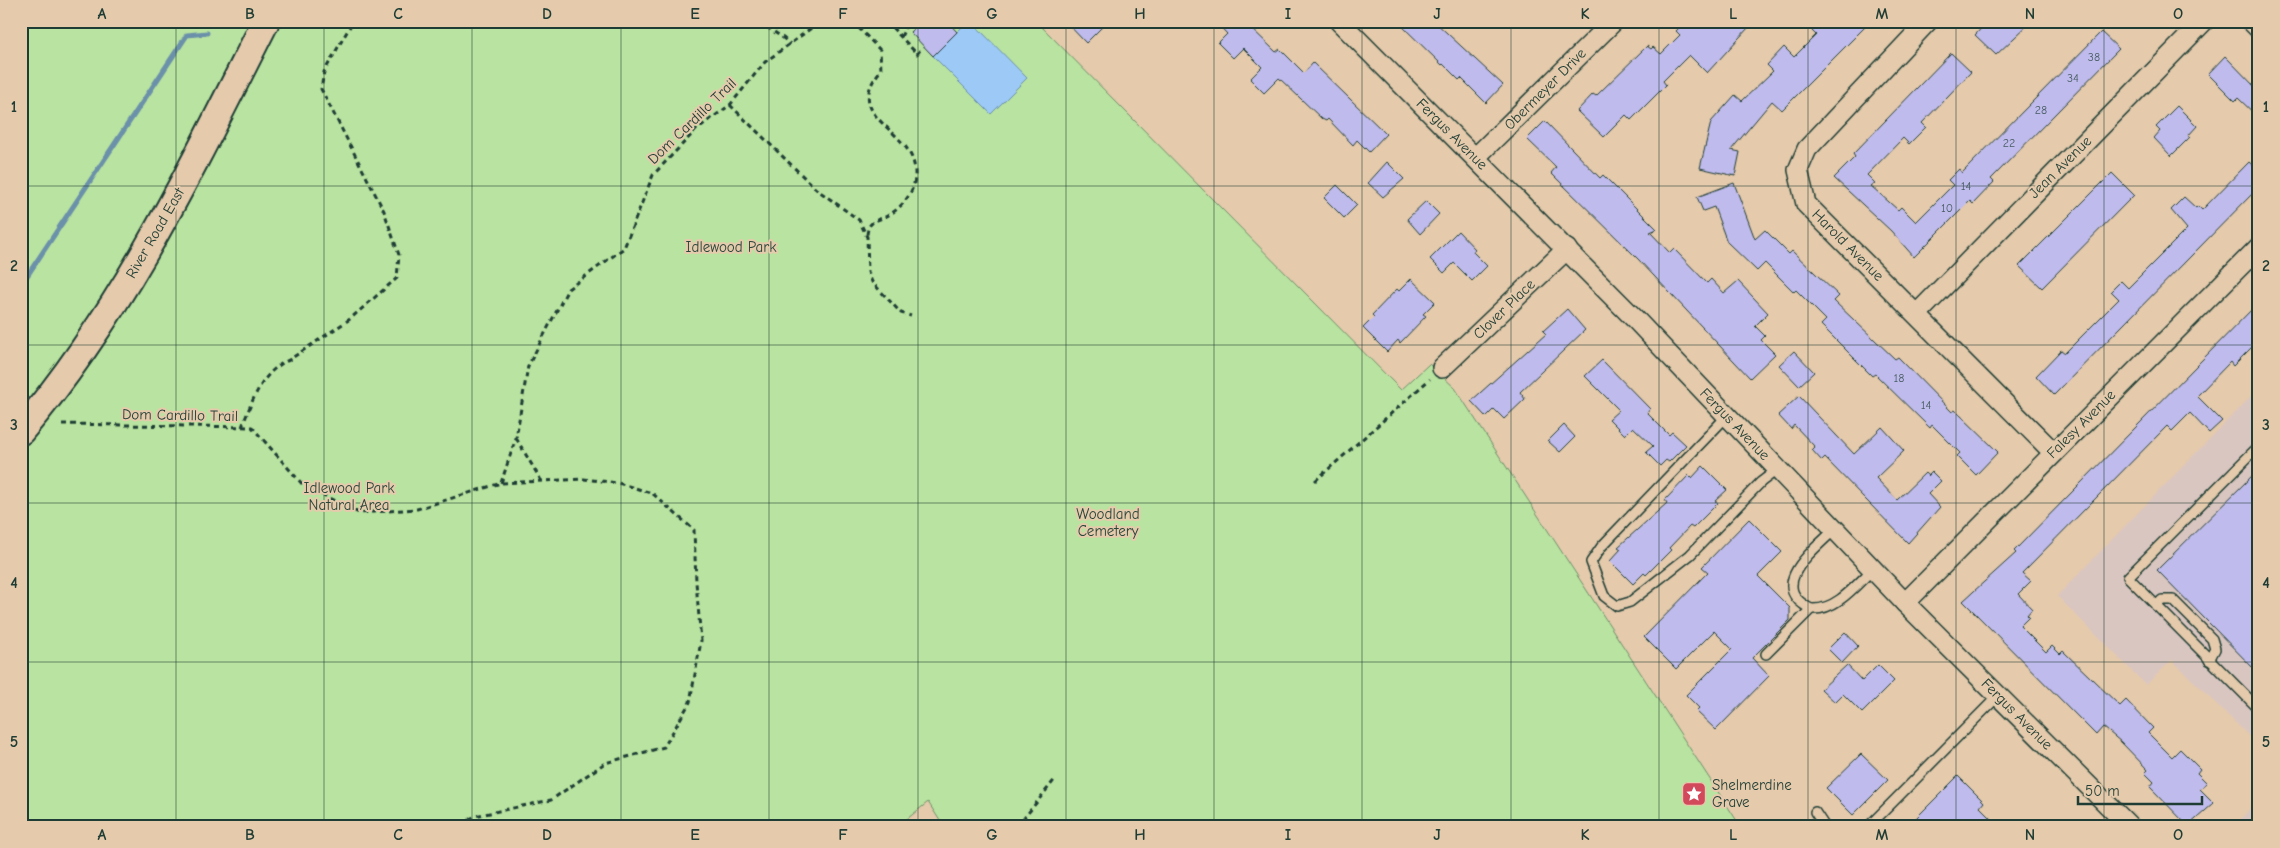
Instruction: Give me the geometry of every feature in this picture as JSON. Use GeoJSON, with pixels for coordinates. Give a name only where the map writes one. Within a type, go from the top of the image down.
{"type":"FeatureCollection","features":[{"type":"Feature","properties":{"kind":"street","name":"River Road East"},"geometry":{"type":"LineString","coordinates":[[21,430],[38,411],[107,315],[177,197],[266,21]]}},
{"type":"Feature","properties":{"kind":"street","name":"Fergus Avenue"},"geometry":{"type":"LineString","coordinates":[[1339,21],[1567,249],[1905,603],[2128,826]]}},
{"type":"Feature","properties":{"kind":"street","name":"Obermeyer Drive"},"geometry":{"type":"LineString","coordinates":[[1476,157],[1614,21]]}},
{"type":"Feature","properties":{"kind":"street","name":"Harold Avenue"},"geometry":{"type":"LineString","coordinates":[[1928,21],[1808,149],[1798,170],[1806,204],[2053,452]]}},
{"type":"Feature","properties":{"kind":"street","name":"Jean Avenue"},"geometry":{"type":"LineString","coordinates":[[1917,314],[2204,21]]}},
{"type":"Feature","properties":{"kind":"street"},"geometry":{"type":"LineString","coordinates":[[2251,21],[2259,29]]}},
{"type":"Feature","properties":{"kind":"street","name":"Falesy Avenue"},"geometry":{"type":"LineString","coordinates":[[1905,603],[2053,452],[2259,247]]}},
{"type":"Feature","properties":{"kind":"street","name":"Clover Place"},"geometry":{"type":"LineString","coordinates":[[1442,368],[1567,249]]}},
{"type":"Feature","properties":{"kind":"lane"},"geometry":{"type":"LineString","coordinates":[[1727,416],[1602,546],[1591,562],[1604,596],[1616,606],[1630,602],[1690,555],[1761,482],[1778,469]]}},
{"type":"Feature","properties":{"kind":"lane"},"geometry":{"type":"LineString","coordinates":[[2259,446],[2128,578],[2259,710]]}},
{"type":"Feature","properties":{"kind":"lane"},"geometry":{"type":"LineString","coordinates":[[1835,529],[1794,572],[1792,591],[1798,602],[1811,608],[1822,610],[1831,606],[1873,569]]}},
{"type":"Feature","properties":{"kind":"lane"},"geometry":{"type":"LineString","coordinates":[[2156,606],[2162,600],[2173,600],[2212,639],[2215,649],[2210,660]]}},
{"type":"Feature","properties":{"kind":"lane"},"geometry":{"type":"LineString","coordinates":[[1766,654],[1811,608]]}},
{"type":"Feature","properties":{"kind":"lane"},"geometry":{"type":"LineString","coordinates":[[1868,827],[1998,696]]}},
{"type":"Feature","properties":{"kind":"lane"},"geometry":{"type":"LineString","coordinates":[[1816,812],[1825,827]]}},
{"type":"Feature","properties":{"kind":"path"},"geometry":{"type":"LineString","coordinates":[[242,427],[260,385],[279,364],[289,360],[350,319],[397,278],[399,255],[384,211],[321,89],[324,72],[353,21]]}},
{"type":"Feature","properties":{"kind":"path"},"geometry":{"type":"LineString","coordinates":[[760,21],[765,27],[780,34],[790,44]]}},
{"type":"Feature","properties":{"kind":"path","name":"Dom Cardillo Trail"},"geometry":{"type":"LineString","coordinates":[[501,483],[516,438],[528,366],[568,289],[624,248],[653,175],[697,129],[730,105],[765,62],[821,21]]}},
{"type":"Feature","properties":{"kind":"path"},"geometry":{"type":"LineString","coordinates":[[852,21],[880,50],[881,70],[871,82],[867,101],[874,116],[908,148],[916,173],[912,188],[901,207],[869,226],[867,237],[868,272],[872,282],[901,313],[911,316]]}},
{"type":"Feature","properties":{"kind":"path"},"geometry":{"type":"LineString","coordinates":[[886,21],[917,54],[921,49]]}},
{"type":"Feature","properties":{"kind":"path"},"geometry":{"type":"LineString","coordinates":[[901,37],[908,21]]}},
{"type":"Feature","properties":{"kind":"path"},"geometry":{"type":"LineString","coordinates":[[730,105],[816,189],[859,220],[867,237]]}},
{"type":"Feature","properties":{"kind":"path"},"geometry":{"type":"LineString","coordinates":[[1315,480],[1442,368]]}},
{"type":"Feature","properties":{"kind":"path","name":"Dom Cardillo Trail"},"geometry":{"type":"LineString","coordinates":[[62,424],[252,427],[302,485],[359,513],[416,509],[501,483],[584,479],[618,483],[652,493],[694,530],[701,641],[690,702],[664,747],[605,763],[551,800],[475,816],[456,827]]}},
{"type":"Feature","properties":{"kind":"path"},"geometry":{"type":"LineString","coordinates":[[516,438],[542,482]]}},
{"type":"Feature","properties":{"kind":"path"},"geometry":{"type":"LineString","coordinates":[[1018,827],[1056,778]]}},
{"type":"Feature","properties":{"kind":"shaded area"},"geometry":{"type":"Polygon","coordinates":[[[2259,388],[2259,746],[2172,660],[2146,685],[2057,596],[2259,388]]]}},
{"type":"Feature","properties":{"kind":"shaded area"},"geometry":{"type":"Polygon","coordinates":[[[2259,798],[2259,827],[2234,827],[2259,798]]]}},
{"type":"Feature","properties":{"kind":"green space"},"geometry":{"type":"Polygon","coordinates":[[[21,21],[1036,21],[1401,390],[1429,364],[1455,388],[1741,827],[944,827],[928,802],[897,827],[21,827],[21,21]]]}},
{"type":"Feature","properties":{"kind":"water"},"geometry":{"type":"Polygon","coordinates":[[[968,21],[971,21],[1027,78],[991,114],[933,56],[968,21]]]}},
{"type":"Feature","properties":{"kind":"building"},"geometry":{"type":"Polygon","coordinates":[[[922,21],[947,21],[957,32],[933,56],[910,32],[922,21]]]}},
{"type":"Feature","properties":{"kind":"building"},"geometry":{"type":"Polygon","coordinates":[[[1065,21],[1108,21],[1086,43],[1065,21]]]}},
{"type":"Feature","properties":{"kind":"building"},"geometry":{"type":"Polygon","coordinates":[[[1215,21],[1244,21],[1276,52],[1280,49],[1304,73],[1313,63],[1386,134],[1369,152],[1357,140],[1353,145],[1328,119],[1326,121],[1322,119],[1279,78],[1264,93],[1250,79],[1262,67],[1243,48],[1233,58],[1218,43],[1227,34],[1215,21]]]}},
{"type":"Feature","properties":{"kind":"building"},"geometry":{"type":"Polygon","coordinates":[[[1397,21],[1434,21],[1503,85],[1486,103],[1461,78],[1459,80],[1442,65],[1397,21]]]}},
{"type":"Feature","properties":{"kind":"building"},"geometry":{"type":"Polygon","coordinates":[[[1686,21],[1743,21],[1749,27],[1707,73],[1689,55],[1663,81],[1666,85],[1631,120],[1626,115],[1604,137],[1577,111],[1593,94],[1596,96],[1647,46],[1651,49],[1653,47],[1661,54],[1680,35],[1676,31],[1686,21]]]}},
{"type":"Feature","properties":{"kind":"building"},"geometry":{"type":"Polygon","coordinates":[[[1822,21],[1871,21],[1782,110],[1772,101],[1731,150],[1740,152],[1735,176],[1700,168],[1711,122],[1735,95],[1742,101],[1773,71],[1767,65],[1784,47],[1794,57],[1816,35],[1812,31],[1822,21]]]}},
{"type":"Feature","properties":{"kind":"building"},"geometry":{"type":"Polygon","coordinates":[[[1988,21],[2032,21],[1996,55],[1975,35],[1988,21]]]}},
{"type":"Feature","properties":{"kind":"building"},"geometry":{"type":"Polygon","coordinates":[[[2101,32],[2119,49],[1991,179],[1994,182],[1973,204],[1970,201],[1914,257],[1891,231],[1834,178],[1855,157],[1853,154],[1951,53],[1971,72],[1922,123],[1926,127],[1909,144],[1903,138],[1867,175],[1875,183],[1871,186],[1898,210],[1901,207],[1916,222],[1953,185],[1948,180],[1959,169],[1962,173],[2101,32]]]}},
{"type":"Feature","properties":{"kind":"building"},"geometry":{"type":"Polygon","coordinates":[[[2225,56],[2259,91],[2259,118],[2238,98],[2235,101],[2208,74],[2225,56]]]}},
{"type":"Feature","properties":{"kind":"building"},"geometry":{"type":"Polygon","coordinates":[[[2177,106],[2197,126],[2188,136],[2190,137],[2171,156],[2154,138],[2160,131],[2156,127],[2177,106]]]}},
{"type":"Feature","properties":{"kind":"building"},"geometry":{"type":"Polygon","coordinates":[[[1545,121],[1600,178],[1603,175],[1657,229],[1650,232],[1670,253],[1674,249],[1707,283],[1711,279],[1724,293],[1738,281],[1768,313],[1755,326],[1765,336],[1761,340],[1775,354],[1750,378],[1638,259],[1551,173],[1556,167],[1527,139],[1545,121]]]}},
{"type":"Feature","properties":{"kind":"building"},"geometry":{"type":"Polygon","coordinates":[[[1387,162],[1404,179],[1383,197],[1368,183],[1387,162]]]}},
{"type":"Feature","properties":{"kind":"building"},"geometry":{"type":"Polygon","coordinates":[[[2249,162],[2259,171],[2259,187],[2054,395],[2036,376],[2061,350],[2065,353],[2119,299],[2111,291],[2121,281],[2128,288],[2187,229],[2171,210],[2184,197],[2196,208],[2198,206],[2202,210],[2249,162]]]}},
{"type":"Feature","properties":{"kind":"building"},"geometry":{"type":"Polygon","coordinates":[[[2112,173],[2134,195],[2042,288],[2019,266],[2112,173]]]}},
{"type":"Feature","properties":{"kind":"building"},"geometry":{"type":"Polygon","coordinates":[[[1734,183],[1755,239],[1765,230],[1789,254],[1792,251],[1839,296],[1834,301],[1895,359],[1898,357],[1952,412],[1955,410],[1998,452],[1976,475],[1957,456],[1960,453],[1932,425],[1930,428],[1875,374],[1872,376],[1821,325],[1826,320],[1796,290],[1794,292],[1765,263],[1757,271],[1727,242],[1714,207],[1703,211],[1697,197],[1734,183]]]}},
{"type":"Feature","properties":{"kind":"building"},"geometry":{"type":"Polygon","coordinates":[[[1337,185],[1357,205],[1344,218],[1324,198],[1337,185]]]}},
{"type":"Feature","properties":{"kind":"building"},"geometry":{"type":"Polygon","coordinates":[[[1426,201],[1439,214],[1420,234],[1407,219],[1426,201]]]}},
{"type":"Feature","properties":{"kind":"building"},"geometry":{"type":"Polygon","coordinates":[[[1458,231],[1475,249],[1473,252],[1487,266],[1472,281],[1454,263],[1444,273],[1430,259],[1458,231]]]}},
{"type":"Feature","properties":{"kind":"building"},"geometry":{"type":"Polygon","coordinates":[[[1411,279],[1435,302],[1423,314],[1426,316],[1400,343],[1398,340],[1387,352],[1363,328],[1374,317],[1372,315],[1397,289],[1399,291],[1411,279]]]}},
{"type":"Feature","properties":{"kind":"building"},"geometry":{"type":"Polygon","coordinates":[[[2259,302],[2259,340],[2233,366],[2230,362],[2197,396],[2222,421],[2209,433],[2190,413],[2172,431],[2167,426],[2022,573],[2031,581],[2018,594],[2032,609],[2027,615],[2029,617],[2020,626],[2046,652],[2052,646],[2060,654],[2063,651],[2120,706],[2126,700],[2153,728],[2148,733],[2172,757],[2180,749],[2200,769],[2197,773],[2207,783],[2200,789],[2214,803],[2188,826],[2150,787],[2154,782],[2145,773],[2148,770],[2121,742],[2103,727],[2096,735],[1963,601],[2016,553],[2014,551],[2259,302]]]}},
{"type":"Feature","properties":{"kind":"building"},"geometry":{"type":"Polygon","coordinates":[[[1567,309],[1585,330],[1520,392],[1525,399],[1504,419],[1494,409],[1486,417],[1471,401],[1546,334],[1543,331],[1567,309]]]}},
{"type":"Feature","properties":{"kind":"building"},"geometry":{"type":"Polygon","coordinates":[[[1794,351],[1814,372],[1799,386],[1779,365],[1794,351]]]}},
{"type":"Feature","properties":{"kind":"building"},"geometry":{"type":"Polygon","coordinates":[[[1602,360],[1650,409],[1647,413],[1669,435],[1672,432],[1686,445],[1669,462],[1666,460],[1660,466],[1646,452],[1653,446],[1633,427],[1625,435],[1609,419],[1619,410],[1585,376],[1602,360]]]}},
{"type":"Feature","properties":{"kind":"building"},"geometry":{"type":"Polygon","coordinates":[[[1799,396],[1854,454],[1882,427],[1904,451],[1876,478],[1897,500],[1925,473],[1928,476],[1932,472],[1941,481],[1928,494],[1940,507],[1908,543],[1825,458],[1822,461],[1812,450],[1815,447],[1794,425],[1791,429],[1778,415],[1799,396]]]}},
{"type":"Feature","properties":{"kind":"building"},"geometry":{"type":"Polygon","coordinates":[[[1564,425],[1575,437],[1560,452],[1548,441],[1564,425]]]}},
{"type":"Feature","properties":{"kind":"building"},"geometry":{"type":"Polygon","coordinates":[[[1703,466],[1727,490],[1715,501],[1718,503],[1693,528],[1690,526],[1669,548],[1671,550],[1646,575],[1644,573],[1633,584],[1610,561],[1621,549],[1618,547],[1667,503],[1665,500],[1689,475],[1692,478],[1703,466]]]}},
{"type":"Feature","properties":{"kind":"building"},"geometry":{"type":"Polygon","coordinates":[[[2259,469],[2259,674],[2157,570],[2259,469]]]}},
{"type":"Feature","properties":{"kind":"building"},"geometry":{"type":"Polygon","coordinates":[[[1749,519],[1782,552],[1758,576],[1790,608],[1790,620],[1752,658],[1769,676],[1716,730],[1696,711],[1699,708],[1686,695],[1732,649],[1714,631],[1676,669],[1644,637],[1708,572],[1702,567],[1749,519]]]}},
{"type":"Feature","properties":{"kind":"building"},"geometry":{"type":"Polygon","coordinates":[[[1845,632],[1858,646],[1842,663],[1828,649],[1845,632]]]}},
{"type":"Feature","properties":{"kind":"building"},"geometry":{"type":"Polygon","coordinates":[[[1847,665],[1862,681],[1878,665],[1894,681],[1862,713],[1843,694],[1835,702],[1821,689],[1847,665]]]}},
{"type":"Feature","properties":{"kind":"building"},"geometry":{"type":"Polygon","coordinates":[[[1861,754],[1888,780],[1853,815],[1826,788],[1861,754]]]}},
{"type":"Feature","properties":{"kind":"building"},"geometry":{"type":"Polygon","coordinates":[[[1958,776],[1984,802],[1980,807],[2000,827],[1907,827],[1958,776]]]}},
{"type":"Feature","properties":{"kind":"waterway"},"geometry":{"type":"LineString","coordinates":[[21,285],[187,35],[207,33]]}},
{"type":"Feature","properties":{"kind":"place","name":"Shelmerdine Grave"},"geometry":{"type":"Point","coordinates":[1694,794]}},
{"type":"Feature","properties":{"kind":"park label","name":"Idlewood Park"},"geometry":{"type":"Point","coordinates":[731,247]}},
{"type":"Feature","properties":{"kind":"park label","name":"Idlewood Park Natural Area"},"geometry":{"type":"Point","coordinates":[349,496]}},
{"type":"Feature","properties":{"kind":"park label","name":"Woodland Cemetery"},"geometry":{"type":"Point","coordinates":[1108,522]}}]}
